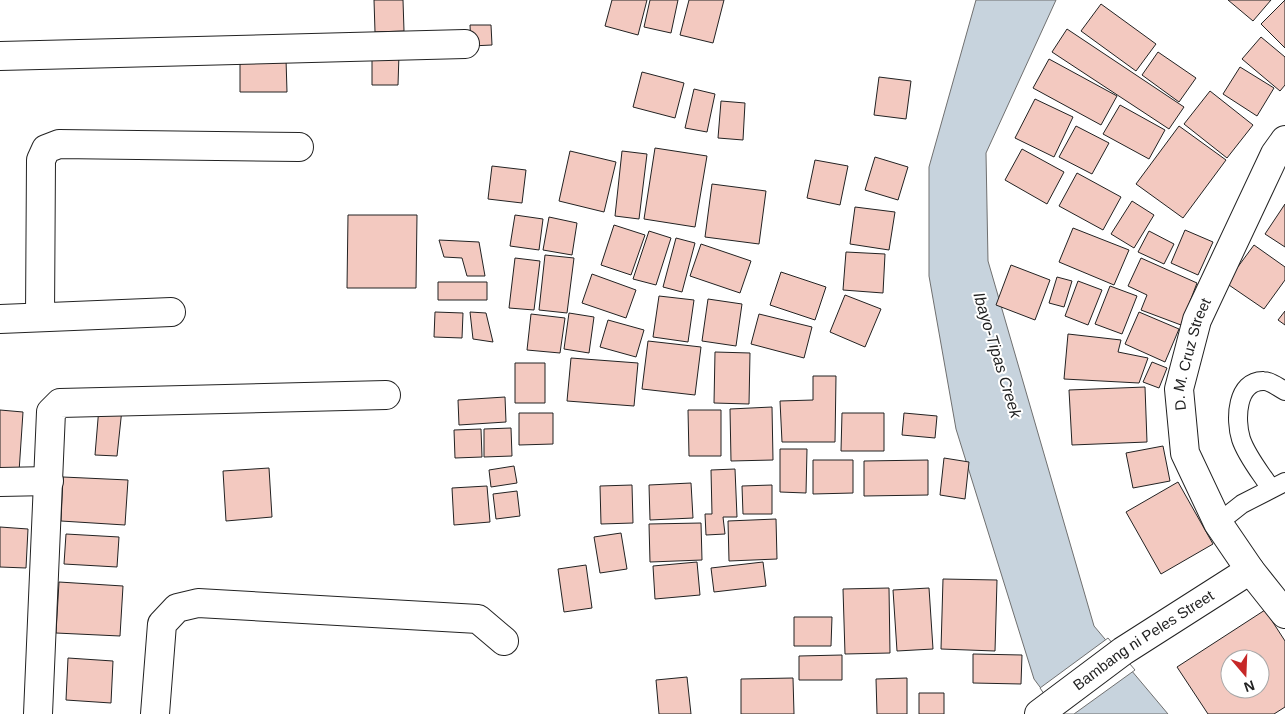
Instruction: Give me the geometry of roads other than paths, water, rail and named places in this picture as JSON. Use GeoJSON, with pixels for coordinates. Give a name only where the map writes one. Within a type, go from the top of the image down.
{"type":"FeatureCollection","features":[{"type":"Feature","properties":{"kind":"street"},"geometry":{"type":"LineString","coordinates":[[0,56],[465,44]]}},
{"type":"Feature","properties":{"kind":"street","name":"D. M. Cruz Street"},"geometry":{"type":"LineString","coordinates":[[1285,140],[1274,154],[1197,320],[1179,390],[1184,454],[1218,522],[1250,570],[1285,614]]}},
{"type":"Feature","properties":{"kind":"street"},"geometry":{"type":"LineString","coordinates":[[40,317],[41,160],[46,149],[60,144],[299,147]]}},
{"type":"Feature","properties":{"kind":"street"},"geometry":{"type":"LineString","coordinates":[[0,319],[171,312]]}},
{"type":"Feature","properties":{"kind":"street"},"geometry":{"type":"LineString","coordinates":[[38,714],[51,412],[60,403],[386,395]]}},
{"type":"Feature","properties":{"kind":"street"},"geometry":{"type":"LineString","coordinates":[[0,482],[49,481]]}},
{"type":"Feature","properties":{"kind":"street","name":"Bambang ni Peles Street"},"geometry":{"type":"LineString","coordinates":[[1045,709],[1123,651],[1250,570]]}},
{"type":"Feature","properties":{"kind":"street"},"geometry":{"type":"LineString","coordinates":[[155,714],[162,624],[177,608],[198,603],[478,619],[504,642]]}},
{"type":"Feature","properties":{"kind":"lane"},"geometry":{"type":"LineString","coordinates":[[1218,522],[1242,504],[1278,485],[1242,440],[1238,421],[1242,395],[1246,388],[1256,382],[1266,380],[1285,391]]}},
{"type":"Feature","properties":{"kind":"water","name":"Ibayo-Tipas Creek"},"geometry":{"type":"Polygon","coordinates":[[[976,0],[1056,0],[986,153],[988,261],[1094,626],[1168,714],[1060,714],[1034,679],[956,429],[929,276],[929,167],[976,0]]]}}]}
